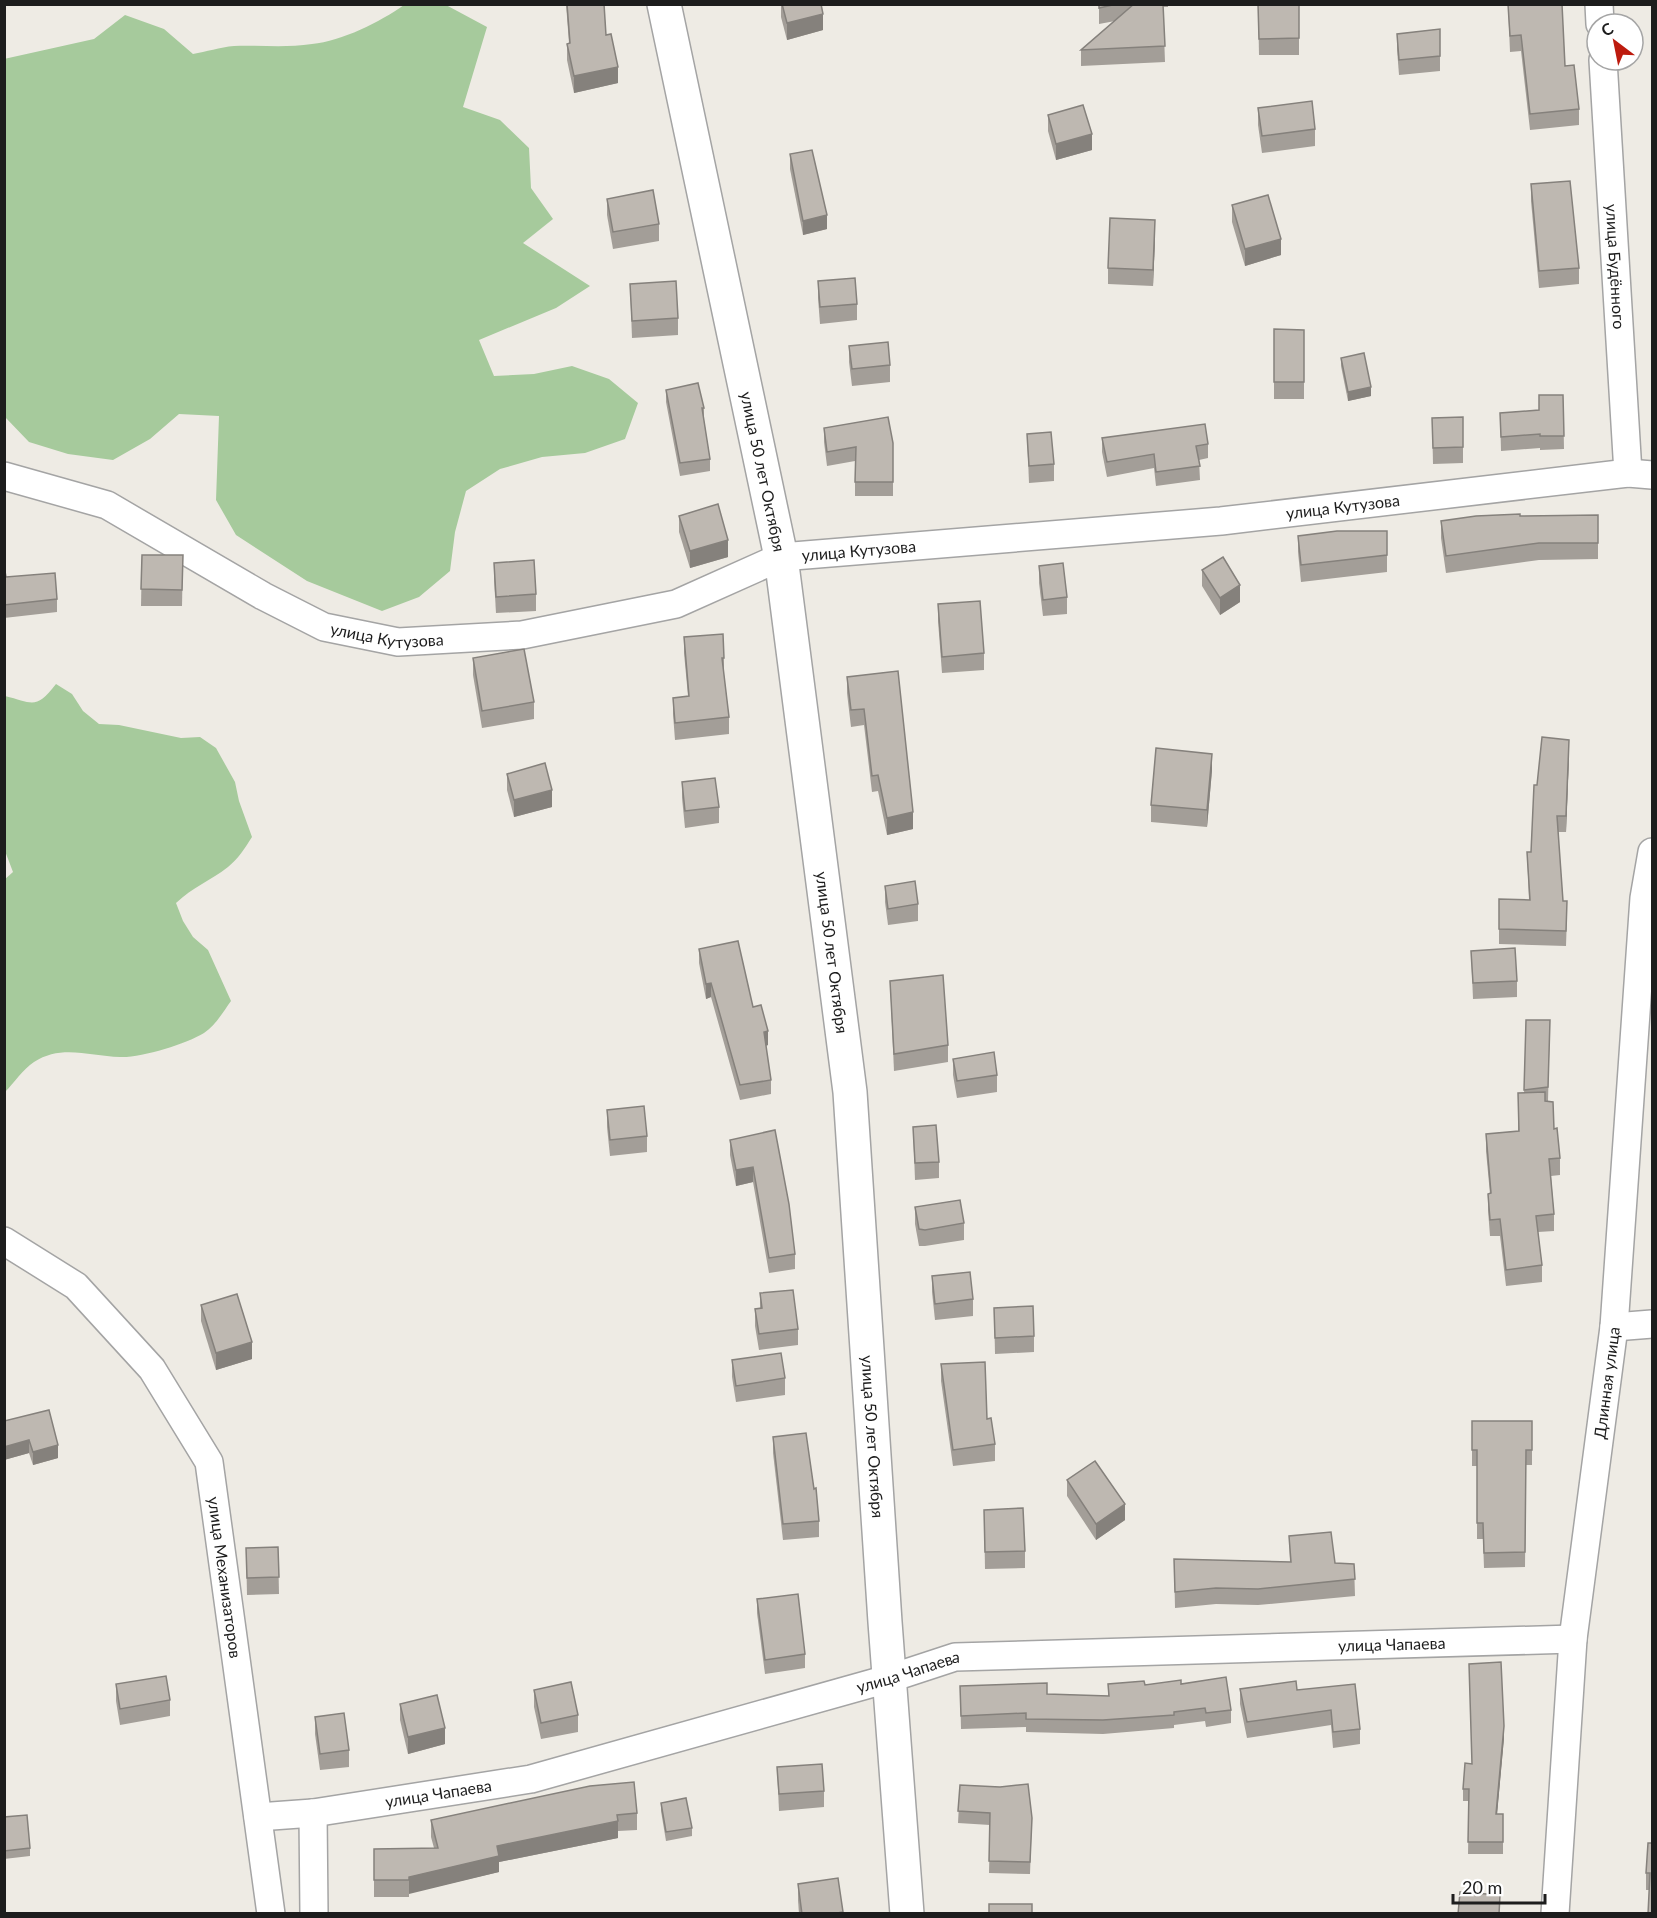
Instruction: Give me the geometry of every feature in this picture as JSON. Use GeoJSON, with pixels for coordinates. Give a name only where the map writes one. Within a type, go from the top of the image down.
{"type":"FeatureCollection","features":[{"type":"Feature","properties":{"kind":"street","name":"улица 50 лет Октября"},"geometry":{"type":"LineString","coordinates":[[664,4],[781,557],[850,1092],[884,1610],[891,1678],[907,1914]]}},
{"type":"Feature","properties":{"kind":"street","name":"улица Будённого"},"geometry":{"type":"LineString","coordinates":[[1604,72],[1640,474]]}},
{"type":"Feature","properties":{"kind":"street","name":"улица Кутузова"},"geometry":{"type":"LineString","coordinates":[[4,476],[107,505],[262,596],[324,627],[398,642],[522,635],[676,604],[781,557],[1221,521],[1640,474]]}},
{"type":"Feature","properties":{"kind":"street","name":"Длинная улица"},"geometry":{"type":"LineString","coordinates":[[1555,1914],[1573,1639],[1614,1327],[1644,898],[1653,852]]}},
{"type":"Feature","properties":{"kind":"street","name":"улица Механизаторов"},"geometry":{"type":"LineString","coordinates":[[4,1241],[76,1286],[152,1369],[209,1462],[271,1914]]}},
{"type":"Feature","properties":{"kind":"street"},"geometry":{"type":"LineString","coordinates":[[1614,1327],[1653,1324]]}},
{"type":"Feature","properties":{"kind":"street","name":"улица Чапаева"},"geometry":{"type":"LineString","coordinates":[[258,1817],[313,1813],[531,1779],[891,1678],[955,1657],[1573,1639]]}},
{"type":"Feature","properties":{"kind":"street"},"geometry":{"type":"LineString","coordinates":[[313,1813],[314,1914]]}},
{"type":"Feature","properties":{"kind":"green space"},"geometry":{"type":"Polygon","coordinates":[[[404,5],[446,5],[487,27],[463,107],[500,120],[529,148],[531,188],[553,219],[523,243],[590,286],[556,308],[479,340],[494,376],[534,374],[572,366],[609,379],[638,403],[625,439],[585,453],[542,457],[500,469],[466,491],[455,532],[450,571],[419,597],[382,611],[307,581],[236,535],[216,500],[219,416],[179,414],[150,439],[113,460],[68,454],[29,442],[5,417],[4,59],[94,39],[125,15],[164,29],[193,54],[234,46],[292,46],[324,42],[360,30],[404,5]]]}},
{"type":"Feature","properties":{"kind":"green space"},"geometry":{"type":"Polygon","coordinates":[[[56,684],[72,694],[83,711],[99,724],[119,725],[181,738],[200,737],[216,748],[235,782],[252,837],[232,864],[176,903],[193,937],[208,950],[231,1001],[212,1027],[186,1042],[163,1050],[129,1057],[76,1052],[55,1053],[26,1068],[5,1092],[4,880],[13,872],[5,851],[5,696],[34,702],[44,698],[56,684]]]}},
{"type":"Feature","properties":{"kind":"building"},"geometry":{"type":"Polygon","coordinates":[[[567,4],[604,4],[606,35],[611,34],[618,67],[574,76],[567,44],[570,43],[567,4]]]}},
{"type":"Feature","properties":{"kind":"building"},"geometry":{"type":"Polygon","coordinates":[[[782,4],[821,4],[823,14],[787,23],[782,4]]]}},
{"type":"Feature","properties":{"kind":"building"},"geometry":{"type":"Polygon","coordinates":[[[1099,4],[1117,4],[1099,8],[1099,4]]]}},
{"type":"Feature","properties":{"kind":"building"},"geometry":{"type":"Polygon","coordinates":[[[1134,4],[1163,4],[1165,46],[1081,50],[1134,4]]]}},
{"type":"Feature","properties":{"kind":"building"},"geometry":{"type":"Polygon","coordinates":[[[1258,4],[1299,4],[1299,38],[1259,39],[1258,4]]]}},
{"type":"Feature","properties":{"kind":"building"},"geometry":{"type":"Polygon","coordinates":[[[1508,4],[1562,4],[1565,66],[1574,65],[1579,109],[1530,114],[1521,35],[1510,36],[1508,4]]]}},
{"type":"Feature","properties":{"kind":"building"},"geometry":{"type":"Polygon","coordinates":[[[1440,29],[1440,56],[1399,60],[1397,34],[1440,29]]]}},
{"type":"Feature","properties":{"kind":"building"},"geometry":{"type":"Polygon","coordinates":[[[1312,101],[1315,129],[1262,136],[1258,108],[1312,101]]]}},
{"type":"Feature","properties":{"kind":"building"},"geometry":{"type":"Polygon","coordinates":[[[1083,105],[1092,134],[1056,144],[1048,115],[1083,105]]]}},
{"type":"Feature","properties":{"kind":"building"},"geometry":{"type":"Polygon","coordinates":[[[812,150],[827,215],[803,221],[790,154],[812,150]]]}},
{"type":"Feature","properties":{"kind":"building"},"geometry":{"type":"Polygon","coordinates":[[[1570,181],[1579,268],[1539,271],[1531,184],[1570,181]]]}},
{"type":"Feature","properties":{"kind":"building"},"geometry":{"type":"Polygon","coordinates":[[[653,190],[659,224],[613,232],[607,199],[653,190]]]}},
{"type":"Feature","properties":{"kind":"building"},"geometry":{"type":"Polygon","coordinates":[[[1268,195],[1281,239],[1245,249],[1232,205],[1268,195]]]}},
{"type":"Feature","properties":{"kind":"building"},"geometry":{"type":"Polygon","coordinates":[[[1110,218],[1155,220],[1153,270],[1108,268],[1110,218]]]}},
{"type":"Feature","properties":{"kind":"building"},"geometry":{"type":"Polygon","coordinates":[[[855,278],[857,304],[820,307],[818,281],[855,278]]]}},
{"type":"Feature","properties":{"kind":"building"},"geometry":{"type":"Polygon","coordinates":[[[676,281],[678,318],[632,321],[630,284],[676,281]]]}},
{"type":"Feature","properties":{"kind":"building"},"geometry":{"type":"Polygon","coordinates":[[[1274,329],[1304,330],[1304,382],[1274,382],[1274,329]]]}},
{"type":"Feature","properties":{"kind":"building"},"geometry":{"type":"Polygon","coordinates":[[[888,342],[890,365],[852,369],[849,346],[888,342]]]}},
{"type":"Feature","properties":{"kind":"building"},"geometry":{"type":"Polygon","coordinates":[[[1364,353],[1371,387],[1348,392],[1341,358],[1364,353]]]}},
{"type":"Feature","properties":{"kind":"building"},"geometry":{"type":"Polygon","coordinates":[[[698,383],[704,408],[702,408],[710,459],[680,463],[666,390],[698,383]]]}},
{"type":"Feature","properties":{"kind":"building"},"geometry":{"type":"Polygon","coordinates":[[[1539,395],[1563,395],[1564,436],[1540,436],[1540,434],[1501,437],[1500,413],[1539,410],[1539,395]]]}},
{"type":"Feature","properties":{"kind":"building"},"geometry":{"type":"Polygon","coordinates":[[[888,417],[893,443],[893,482],[855,482],[856,447],[827,452],[824,428],[888,417]]]}},
{"type":"Feature","properties":{"kind":"building"},"geometry":{"type":"Polygon","coordinates":[[[1463,417],[1463,447],[1433,448],[1432,418],[1463,417]]]}},
{"type":"Feature","properties":{"kind":"building"},"geometry":{"type":"Polygon","coordinates":[[[1205,424],[1208,444],[1196,446],[1200,466],[1156,472],[1154,454],[1107,462],[1102,438],[1205,424]]]}},
{"type":"Feature","properties":{"kind":"building"},"geometry":{"type":"Polygon","coordinates":[[[1051,432],[1054,464],[1029,466],[1027,434],[1051,432]]]}},
{"type":"Feature","properties":{"kind":"building"},"geometry":{"type":"Polygon","coordinates":[[[718,504],[728,540],[690,551],[679,516],[718,504]]]}},
{"type":"Feature","properties":{"kind":"building"},"geometry":{"type":"Polygon","coordinates":[[[1520,514],[1520,516],[1598,515],[1598,543],[1539,543],[1446,556],[1441,521],[1476,516],[1520,514]]]}},
{"type":"Feature","properties":{"kind":"building"},"geometry":{"type":"Polygon","coordinates":[[[1337,531],[1387,531],[1387,555],[1301,565],[1298,536],[1337,531]]]}},
{"type":"Feature","properties":{"kind":"building"},"geometry":{"type":"Polygon","coordinates":[[[142,555],[183,555],[182,590],[141,589],[142,555]]]}},
{"type":"Feature","properties":{"kind":"building"},"geometry":{"type":"Polygon","coordinates":[[[1223,557],[1240,585],[1220,598],[1202,570],[1223,557]]]}},
{"type":"Feature","properties":{"kind":"building"},"geometry":{"type":"Polygon","coordinates":[[[534,560],[536,594],[496,597],[494,563],[534,560]]]}},
{"type":"Feature","properties":{"kind":"building"},"geometry":{"type":"Polygon","coordinates":[[[1063,563],[1067,597],[1043,600],[1039,566],[1063,563]]]}},
{"type":"Feature","properties":{"kind":"building"},"geometry":{"type":"Polygon","coordinates":[[[4,565],[6,577],[55,573],[57,599],[4,605],[4,565]]]}},
{"type":"Feature","properties":{"kind":"building"},"geometry":{"type":"Polygon","coordinates":[[[980,601],[984,653],[942,657],[938,604],[980,601]]]}},
{"type":"Feature","properties":{"kind":"building"},"geometry":{"type":"Polygon","coordinates":[[[723,634],[724,658],[722,658],[729,717],[675,723],[673,698],[689,696],[684,637],[723,634]]]}},
{"type":"Feature","properties":{"kind":"building"},"geometry":{"type":"Polygon","coordinates":[[[524,649],[534,702],[482,711],[473,658],[524,649]]]}},
{"type":"Feature","properties":{"kind":"building"},"geometry":{"type":"Polygon","coordinates":[[[898,671],[913,812],[887,818],[878,775],[872,776],[864,709],[851,710],[847,677],[898,671]]]}},
{"type":"Feature","properties":{"kind":"building"},"geometry":{"type":"Polygon","coordinates":[[[1542,737],[1569,740],[1566,816],[1557,816],[1563,901],[1567,901],[1566,931],[1499,929],[1499,899],[1530,900],[1527,852],[1531,852],[1534,785],[1537,785],[1542,737]]]}},
{"type":"Feature","properties":{"kind":"building"},"geometry":{"type":"Polygon","coordinates":[[[1156,748],[1212,754],[1207,810],[1151,805],[1156,748]]]}},
{"type":"Feature","properties":{"kind":"building"},"geometry":{"type":"Polygon","coordinates":[[[545,763],[552,790],[514,800],[507,774],[545,763]]]}},
{"type":"Feature","properties":{"kind":"building"},"geometry":{"type":"Polygon","coordinates":[[[715,778],[719,807],[685,811],[682,782],[715,778]]]}},
{"type":"Feature","properties":{"kind":"building"},"geometry":{"type":"Polygon","coordinates":[[[915,881],[918,904],[888,909],[885,886],[915,881]]]}},
{"type":"Feature","properties":{"kind":"building"},"geometry":{"type":"Polygon","coordinates":[[[738,941],[753,1007],[761,1005],[768,1031],[764,1032],[771,1080],[740,1085],[711,983],[706,984],[699,949],[738,941]]]}},
{"type":"Feature","properties":{"kind":"building"},"geometry":{"type":"Polygon","coordinates":[[[1515,948],[1517,981],[1473,983],[1471,951],[1515,948]]]}},
{"type":"Feature","properties":{"kind":"building"},"geometry":{"type":"Polygon","coordinates":[[[943,975],[948,1045],[894,1054],[890,981],[943,975]]]}},
{"type":"Feature","properties":{"kind":"building"},"geometry":{"type":"Polygon","coordinates":[[[1526,1020],[1550,1020],[1548,1087],[1524,1090],[1526,1020]]]}},
{"type":"Feature","properties":{"kind":"building"},"geometry":{"type":"Polygon","coordinates":[[[994,1052],[997,1075],[957,1081],[953,1059],[994,1052]]]}},
{"type":"Feature","properties":{"kind":"building"},"geometry":{"type":"Polygon","coordinates":[[[1545,1092],[1545,1101],[1553,1102],[1554,1129],[1557,1128],[1560,1158],[1549,1159],[1554,1214],[1536,1216],[1542,1265],[1506,1270],[1500,1219],[1490,1220],[1488,1194],[1491,1193],[1486,1134],[1519,1131],[1518,1093],[1545,1092]]]}},
{"type":"Feature","properties":{"kind":"building"},"geometry":{"type":"Polygon","coordinates":[[[644,1106],[647,1136],[610,1140],[607,1110],[644,1106]]]}},
{"type":"Feature","properties":{"kind":"building"},"geometry":{"type":"Polygon","coordinates":[[[936,1125],[939,1162],[915,1163],[913,1127],[936,1125]]]}},
{"type":"Feature","properties":{"kind":"building"},"geometry":{"type":"Polygon","coordinates":[[[775,1130],[789,1204],[795,1254],[769,1258],[753,1167],[736,1170],[730,1140],[775,1130]]]}},
{"type":"Feature","properties":{"kind":"building"},"geometry":{"type":"Polygon","coordinates":[[[960,1200],[964,1223],[919,1229],[915,1207],[960,1200]]]}},
{"type":"Feature","properties":{"kind":"building"},"geometry":{"type":"Polygon","coordinates":[[[970,1272],[973,1299],[935,1304],[932,1276],[970,1272]]]}},
{"type":"Feature","properties":{"kind":"building"},"geometry":{"type":"Polygon","coordinates":[[[793,1290],[798,1329],[759,1334],[755,1309],[762,1308],[760,1293],[793,1290]]]}},
{"type":"Feature","properties":{"kind":"building"},"geometry":{"type":"Polygon","coordinates":[[[237,1294],[252,1342],[216,1353],[201,1305],[237,1294]]]}},
{"type":"Feature","properties":{"kind":"building"},"geometry":{"type":"Polygon","coordinates":[[[1033,1306],[1034,1336],[995,1338],[994,1308],[1033,1306]]]}},
{"type":"Feature","properties":{"kind":"building"},"geometry":{"type":"Polygon","coordinates":[[[781,1353],[785,1378],[736,1386],[732,1360],[781,1353]]]}},
{"type":"Feature","properties":{"kind":"building"},"geometry":{"type":"Polygon","coordinates":[[[985,1362],[987,1419],[991,1418],[995,1444],[953,1450],[941,1364],[985,1362]]]}},
{"type":"Feature","properties":{"kind":"building"},"geometry":{"type":"Polygon","coordinates":[[[49,1410],[58,1445],[33,1452],[29,1440],[4,1447],[4,1421],[49,1410]]]}},
{"type":"Feature","properties":{"kind":"building"},"geometry":{"type":"Polygon","coordinates":[[[1472,1421],[1532,1421],[1532,1450],[1526,1450],[1525,1552],[1484,1553],[1483,1523],[1477,1523],[1477,1450],[1472,1450],[1472,1421]]]}},
{"type":"Feature","properties":{"kind":"building"},"geometry":{"type":"Polygon","coordinates":[[[806,1433],[814,1489],[816,1488],[819,1521],[783,1524],[773,1437],[806,1433]]]}},
{"type":"Feature","properties":{"kind":"building"},"geometry":{"type":"Polygon","coordinates":[[[1095,1461],[1125,1504],[1096,1524],[1067,1480],[1095,1461]]]}},
{"type":"Feature","properties":{"kind":"building"},"geometry":{"type":"Polygon","coordinates":[[[1023,1508],[1025,1551],[985,1552],[984,1510],[1023,1508]]]}},
{"type":"Feature","properties":{"kind":"building"},"geometry":{"type":"Polygon","coordinates":[[[1331,1532],[1335,1563],[1354,1564],[1355,1579],[1258,1589],[1216,1588],[1175,1592],[1174,1559],[1291,1562],[1289,1536],[1331,1532]]]}},
{"type":"Feature","properties":{"kind":"building"},"geometry":{"type":"Polygon","coordinates":[[[278,1547],[279,1577],[247,1578],[246,1548],[278,1547]]]}},
{"type":"Feature","properties":{"kind":"building"},"geometry":{"type":"Polygon","coordinates":[[[798,1594],[805,1654],[765,1660],[757,1599],[798,1594]]]}},
{"type":"Feature","properties":{"kind":"building"},"geometry":{"type":"Polygon","coordinates":[[[1501,1662],[1504,1726],[1496,1814],[1503,1814],[1503,1842],[1468,1842],[1469,1789],[1463,1789],[1465,1763],[1472,1764],[1469,1664],[1501,1662]]]}},
{"type":"Feature","properties":{"kind":"building"},"geometry":{"type":"Polygon","coordinates":[[[166,1676],[170,1700],[120,1709],[116,1684],[166,1676]]]}},
{"type":"Feature","properties":{"kind":"building"},"geometry":{"type":"Polygon","coordinates":[[[1226,1677],[1231,1710],[1206,1713],[1205,1708],[1174,1712],[1174,1715],[1103,1720],[1026,1719],[1026,1713],[961,1716],[960,1686],[1047,1683],[1047,1694],[1109,1696],[1108,1684],[1144,1681],[1145,1685],[1181,1680],[1181,1684],[1226,1677]]]}},
{"type":"Feature","properties":{"kind":"building"},"geometry":{"type":"Polygon","coordinates":[[[1296,1681],[1297,1690],[1355,1684],[1360,1729],[1333,1732],[1331,1710],[1247,1722],[1240,1689],[1296,1681]]]}},
{"type":"Feature","properties":{"kind":"building"},"geometry":{"type":"Polygon","coordinates":[[[571,1682],[578,1715],[541,1723],[534,1690],[571,1682]]]}},
{"type":"Feature","properties":{"kind":"building"},"geometry":{"type":"Polygon","coordinates":[[[437,1695],[445,1728],[408,1737],[400,1704],[437,1695]]]}},
{"type":"Feature","properties":{"kind":"building"},"geometry":{"type":"Polygon","coordinates":[[[344,1713],[349,1750],[320,1754],[315,1717],[344,1713]]]}},
{"type":"Feature","properties":{"kind":"building"},"geometry":{"type":"Polygon","coordinates":[[[822,1764],[824,1791],[779,1794],[777,1767],[822,1764]]]}},
{"type":"Feature","properties":{"kind":"building"},"geometry":{"type":"Polygon","coordinates":[[[634,1782],[637,1813],[617,1815],[618,1821],[497,1846],[499,1856],[409,1877],[409,1880],[374,1880],[374,1849],[438,1848],[431,1820],[590,1786],[634,1782]]]}},
{"type":"Feature","properties":{"kind":"building"},"geometry":{"type":"Polygon","coordinates":[[[1028,1784],[1032,1818],[1030,1862],[989,1861],[990,1813],[958,1811],[960,1785],[1000,1787],[1028,1784]]]}},
{"type":"Feature","properties":{"kind":"building"},"geometry":{"type":"Polygon","coordinates":[[[686,1798],[692,1828],[666,1832],[661,1803],[686,1798]]]}},
{"type":"Feature","properties":{"kind":"building"},"geometry":{"type":"Polygon","coordinates":[[[27,1815],[30,1848],[4,1851],[4,1817],[27,1815]]]}},
{"type":"Feature","properties":{"kind":"building"},"geometry":{"type":"Polygon","coordinates":[[[1648,1843],[1653,1843],[1653,1914],[1648,1914],[1650,1873],[1646,1873],[1648,1843]]]}},
{"type":"Feature","properties":{"kind":"building"},"geometry":{"type":"Polygon","coordinates":[[[838,1878],[843,1912],[802,1914],[798,1884],[838,1878]]]}},
{"type":"Feature","properties":{"kind":"building"},"geometry":{"type":"Polygon","coordinates":[[[1460,1892],[1500,1895],[1499,1914],[1458,1914],[1460,1892]]]}},
{"type":"Feature","properties":{"kind":"building"},"geometry":{"type":"Polygon","coordinates":[[[989,1904],[1032,1904],[1032,1914],[989,1914],[989,1904]]]}}]}
